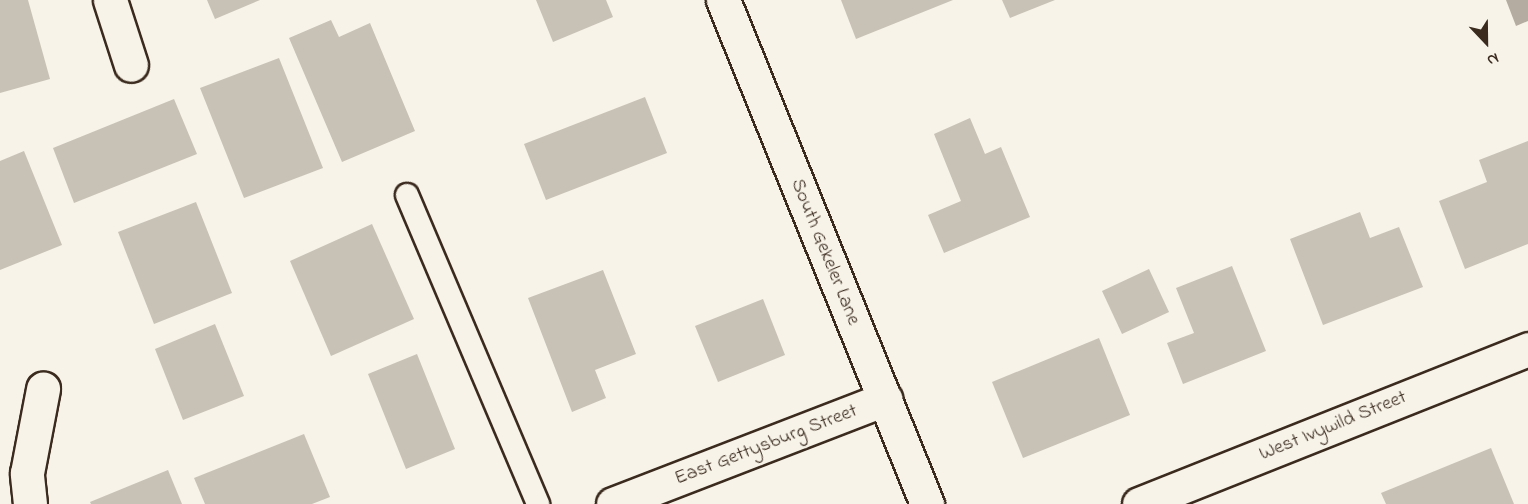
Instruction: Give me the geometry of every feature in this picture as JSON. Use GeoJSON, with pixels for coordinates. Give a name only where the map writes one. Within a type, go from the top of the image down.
{"type":"FeatureCollection","features":[{"type":"Feature","properties":{"kind":"street"},"geometry":{"type":"LineString","coordinates":[[110,0],[131,65]]}},
{"type":"Feature","properties":{"kind":"street","name":"South Gekeler Lane"},"geometry":{"type":"LineString","coordinates":[[723,0],[927,504]]}},
{"type":"Feature","properties":{"kind":"street","name":"West Ivywild Street"},"geometry":{"type":"LineString","coordinates":[[1139,504],[1528,349]]}},
{"type":"Feature","properties":{"kind":"street"},"geometry":{"type":"LineString","coordinates":[[30,504],[27,473],[43,389]]}},
{"type":"Feature","properties":{"kind":"street","name":"East Gettysburg Street"},"geometry":{"type":"LineString","coordinates":[[613,504],[885,399]]}},
{"type":"Feature","properties":{"kind":"lane"},"geometry":{"type":"LineString","coordinates":[[406,195],[538,504]]}},
{"type":"Feature","properties":{"kind":"shaded area"},"geometry":{"type":"Polygon","coordinates":[[[1506,0],[1528,0],[1528,21],[1516,26],[1506,0]]]}},
{"type":"Feature","properties":{"kind":"building"},"geometry":{"type":"Polygon","coordinates":[[[0,0],[28,0],[50,79],[0,93],[0,0]]]}},
{"type":"Feature","properties":{"kind":"building"},"geometry":{"type":"Polygon","coordinates":[[[207,0],[260,0],[215,19],[207,0]]]}},
{"type":"Feature","properties":{"kind":"building"},"geometry":{"type":"Polygon","coordinates":[[[536,0],[606,0],[613,17],[553,42],[536,0]]]}},
{"type":"Feature","properties":{"kind":"building"},"geometry":{"type":"Polygon","coordinates":[[[841,0],[953,0],[856,39],[841,0]]]}},
{"type":"Feature","properties":{"kind":"building"},"geometry":{"type":"Polygon","coordinates":[[[1002,0],[1055,0],[1010,18],[1002,0]]]}},
{"type":"Feature","properties":{"kind":"building"},"geometry":{"type":"Polygon","coordinates":[[[331,20],[339,37],[370,23],[415,131],[342,162],[289,38],[331,20]]]}},
{"type":"Feature","properties":{"kind":"building"},"geometry":{"type":"Polygon","coordinates":[[[279,58],[323,168],[244,198],[200,88],[279,58]]]}},
{"type":"Feature","properties":{"kind":"building"},"geometry":{"type":"Polygon","coordinates":[[[645,97],[667,153],[546,200],[524,144],[645,97]]]}},
{"type":"Feature","properties":{"kind":"building"},"geometry":{"type":"Polygon","coordinates":[[[174,99],[197,154],[74,203],[53,148],[174,99]]]}},
{"type":"Feature","properties":{"kind":"building"},"geometry":{"type":"Polygon","coordinates":[[[970,118],[985,154],[1001,147],[1030,217],[944,253],[928,215],[961,201],[934,134],[970,118]]]}},
{"type":"Feature","properties":{"kind":"building"},"geometry":{"type":"Polygon","coordinates":[[[1528,141],[1528,244],[1465,269],[1439,201],[1487,182],[1479,160],[1528,141]]]}},
{"type":"Feature","properties":{"kind":"building"},"geometry":{"type":"Polygon","coordinates":[[[24,151],[62,245],[0,270],[0,161],[24,151]]]}},
{"type":"Feature","properties":{"kind":"building"},"geometry":{"type":"Polygon","coordinates":[[[196,202],[232,293],[154,324],[118,232],[196,202]]]}},
{"type":"Feature","properties":{"kind":"building"},"geometry":{"type":"Polygon","coordinates":[[[1360,212],[1370,238],[1399,227],[1423,287],[1323,325],[1290,239],[1360,212]]]}},
{"type":"Feature","properties":{"kind":"building"},"geometry":{"type":"Polygon","coordinates":[[[372,224],[414,319],[331,356],[290,261],[372,224]]]}},
{"type":"Feature","properties":{"kind":"building"},"geometry":{"type":"Polygon","coordinates":[[[1232,266],[1266,351],[1183,384],[1167,343],[1194,333],[1176,288],[1232,266]]]}},
{"type":"Feature","properties":{"kind":"building"},"geometry":{"type":"Polygon","coordinates":[[[1149,269],[1169,312],[1122,334],[1102,291],[1149,269]]]}},
{"type":"Feature","properties":{"kind":"building"},"geometry":{"type":"Polygon","coordinates":[[[603,270],[636,354],[595,370],[606,398],[572,412],[528,298],[603,270]]]}},
{"type":"Feature","properties":{"kind":"building"},"geometry":{"type":"Polygon","coordinates":[[[763,299],[785,355],[718,382],[695,326],[763,299]]]}},
{"type":"Feature","properties":{"kind":"building"},"geometry":{"type":"Polygon","coordinates":[[[215,324],[244,396],[183,420],[155,349],[215,324]]]}},
{"type":"Feature","properties":{"kind":"building"},"geometry":{"type":"Polygon","coordinates":[[[1099,338],[1130,415],[1023,458],[992,382],[1099,338]]]}},
{"type":"Feature","properties":{"kind":"building"},"geometry":{"type":"Polygon","coordinates":[[[417,354],[455,449],[406,469],[368,374],[417,354]]]}},
{"type":"Feature","properties":{"kind":"building"},"geometry":{"type":"Polygon","coordinates":[[[304,434],[330,497],[312,504],[205,504],[194,478],[304,434]]]}},
{"type":"Feature","properties":{"kind":"building"},"geometry":{"type":"Polygon","coordinates":[[[1491,448],[1514,504],[1386,504],[1381,493],[1491,448]]]}},
{"type":"Feature","properties":{"kind":"building"},"geometry":{"type":"Polygon","coordinates":[[[168,470],[182,504],[91,504],[90,502],[168,470]]]}}]}
